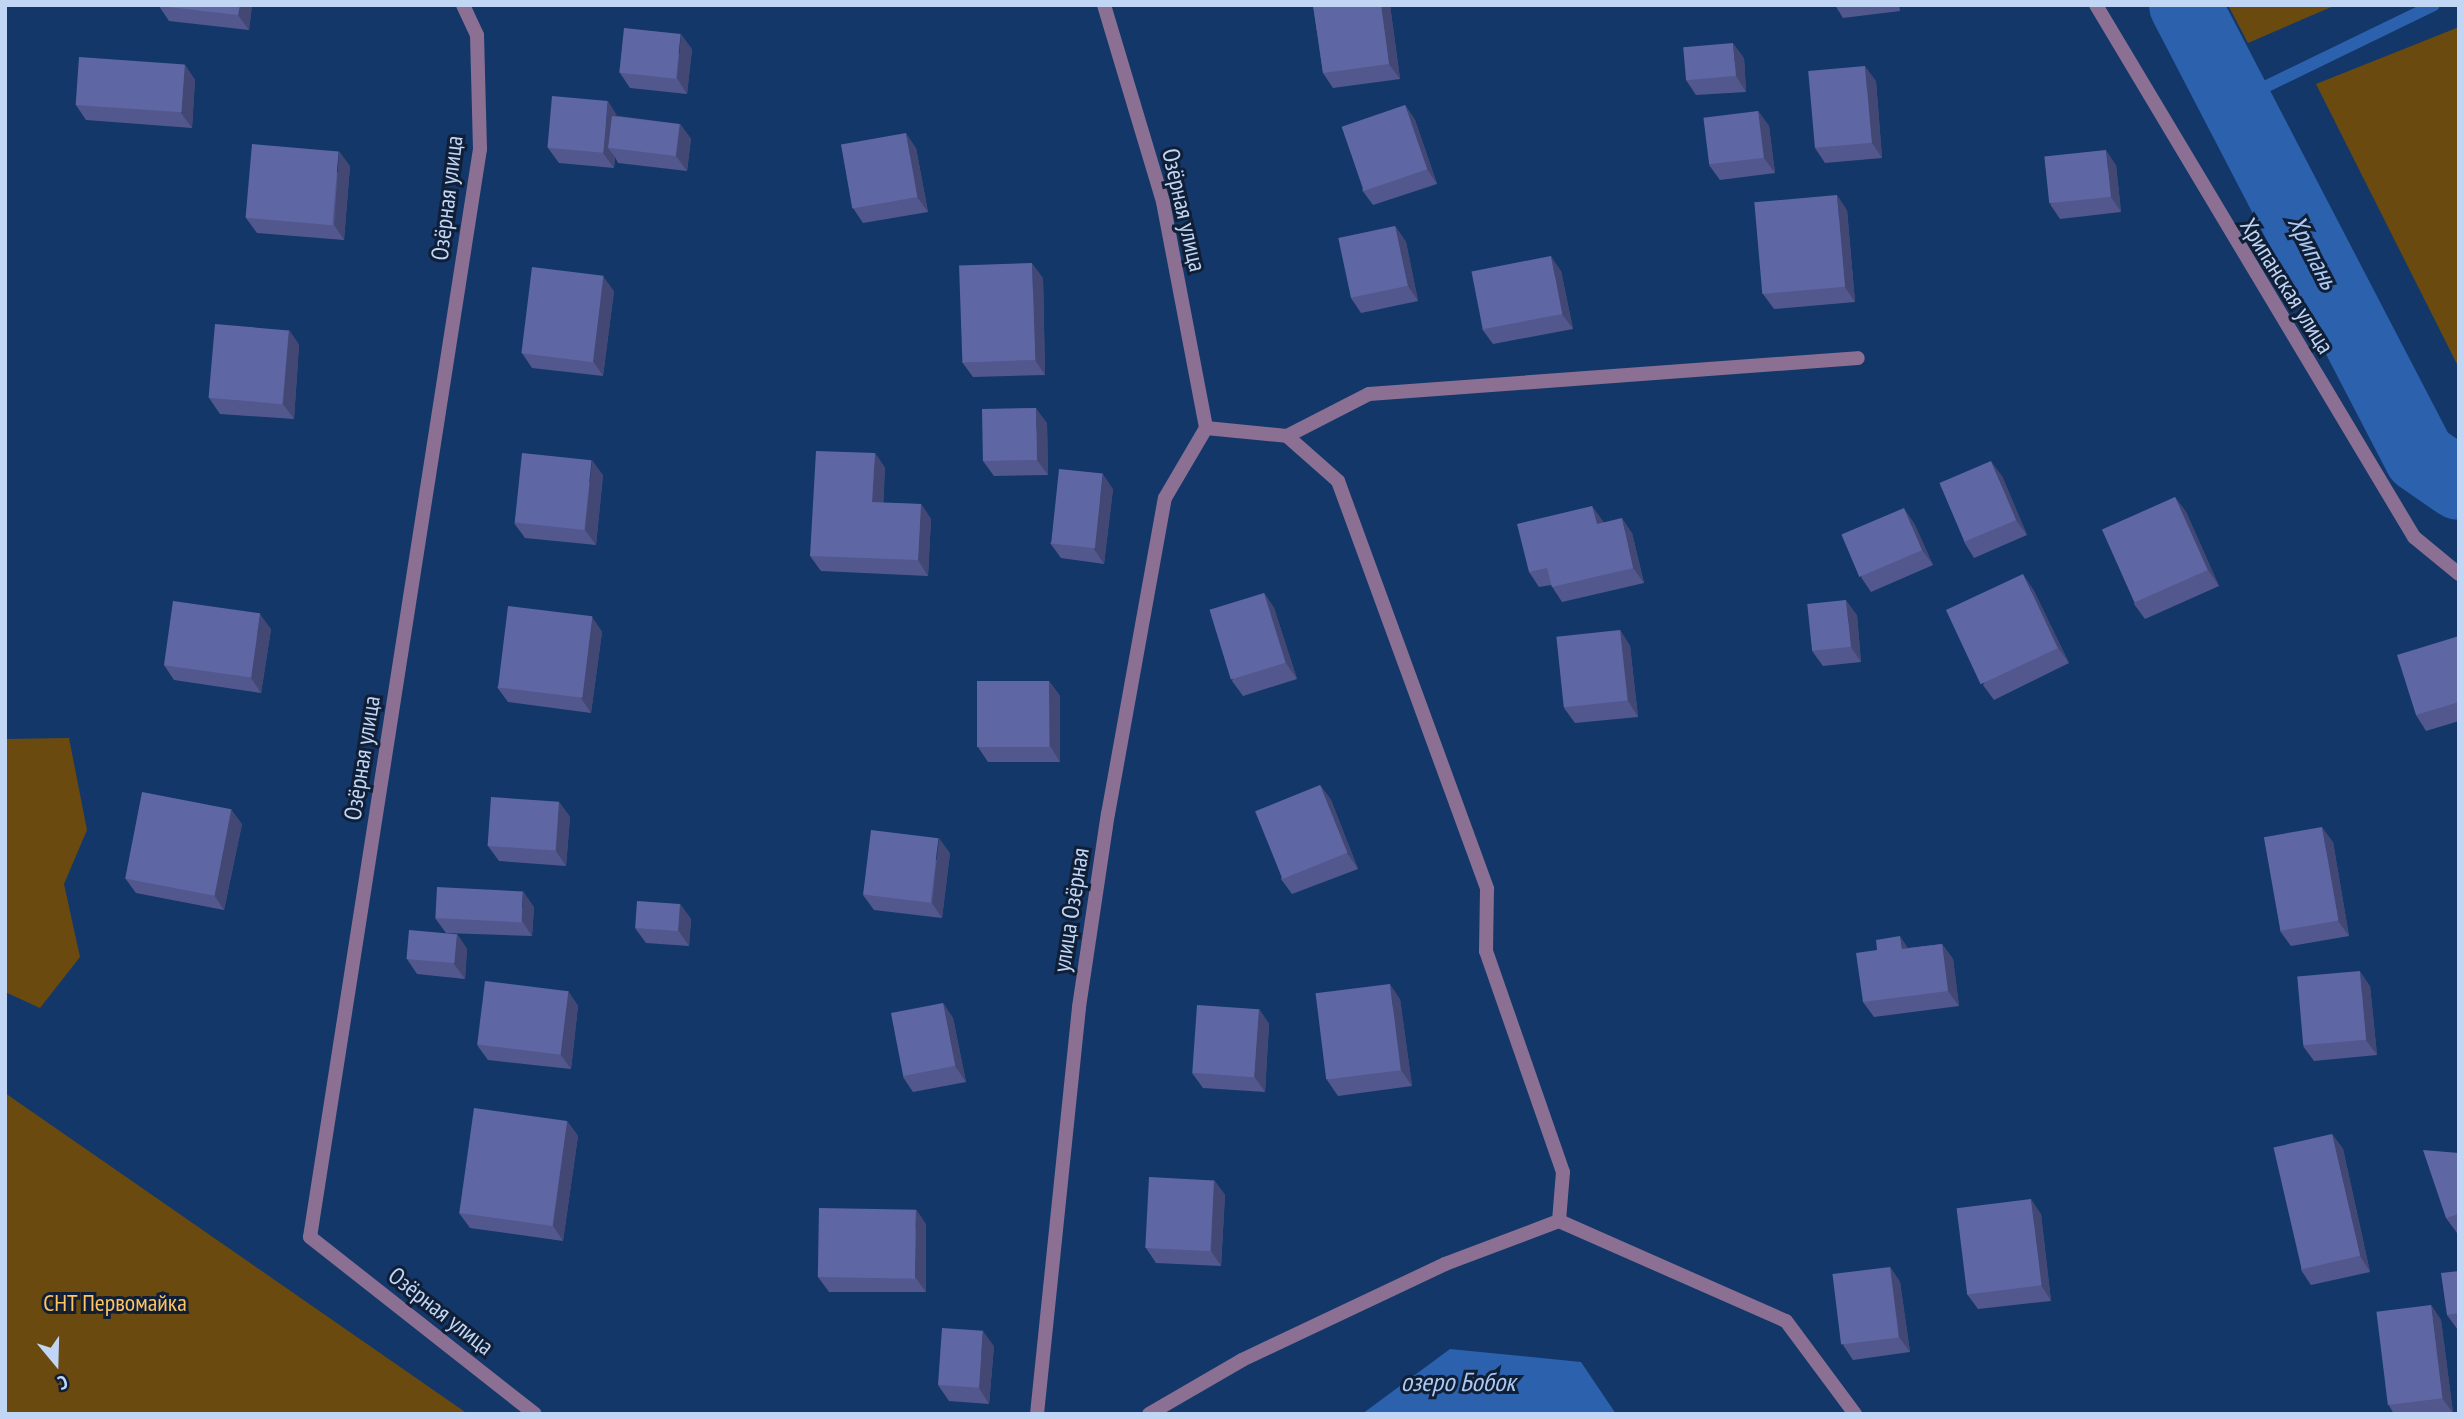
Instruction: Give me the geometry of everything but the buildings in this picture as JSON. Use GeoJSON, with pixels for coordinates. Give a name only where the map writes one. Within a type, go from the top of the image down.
{"type":"FeatureCollection","features":[{"type":"Feature","properties":{"kind":"street","name":"Озёрная улица"},"geometry":{"type":"LineString","coordinates":[[463,5],[477,35],[480,149],[310,1237],[535,1414]]}},
{"type":"Feature","properties":{"kind":"street","name":"Озёрная улица"},"geometry":{"type":"LineString","coordinates":[[1104,5],[1163,202],[1206,428]]}},
{"type":"Feature","properties":{"kind":"street","name":"Хрипанская улица"},"geometry":{"type":"LineString","coordinates":[[2096,5],[2414,537],[2459,574]]}},
{"type":"Feature","properties":{"kind":"street"},"geometry":{"type":"LineString","coordinates":[[1206,428],[1287,436],[1368,394],[1858,358]]}},
{"type":"Feature","properties":{"kind":"street","name":"улица Озёрная"},"geometry":{"type":"LineString","coordinates":[[1037,1414],[1079,1007],[1108,814],[1165,498],[1206,428]]}},
{"type":"Feature","properties":{"kind":"street"},"geometry":{"type":"LineString","coordinates":[[1287,436],[1338,481],[1487,889],[1486,951],[1563,1172],[1559,1221]]}},
{"type":"Feature","properties":{"kind":"street"},"geometry":{"type":"LineString","coordinates":[[1149,1414],[1242,1360],[1445,1264],[1559,1221],[1786,1321],[1854,1414]]}},
{"type":"Feature","properties":{"kind":"green space"},"geometry":{"type":"Polygon","coordinates":[[[2228,5],[2336,5],[2248,43],[2228,5]]]}},
{"type":"Feature","properties":{"kind":"green space"},"geometry":{"type":"Polygon","coordinates":[[[2459,27],[2459,368],[2316,84],[2459,27]]]}},
{"type":"Feature","properties":{"kind":"green space"},"geometry":{"type":"Polygon","coordinates":[[[69,738],[87,830],[64,884],[80,957],[40,1008],[5,992],[5,739],[69,738]]]}},
{"type":"Feature","properties":{"kind":"green space","name":"СНТ Первомайка"},"geometry":{"type":"Polygon","coordinates":[[[5,1093],[468,1414],[5,1414],[5,1093]]]}},
{"type":"Feature","properties":{"kind":"water","name":"озеро Бобок"},"geometry":{"type":"Polygon","coordinates":[[[1450,1349],[1581,1362],[1616,1414],[1362,1414],[1450,1349]]]}},
{"type":"Feature","properties":{"kind":"waterway","name":"Хрипань"},"geometry":{"type":"LineString","coordinates":[[2185,5],[2420,457],[2459,484]]}},
{"type":"Feature","properties":{"kind":"waterway"},"geometry":{"type":"LineString","coordinates":[[2234,102],[2434,5]]}}]}
